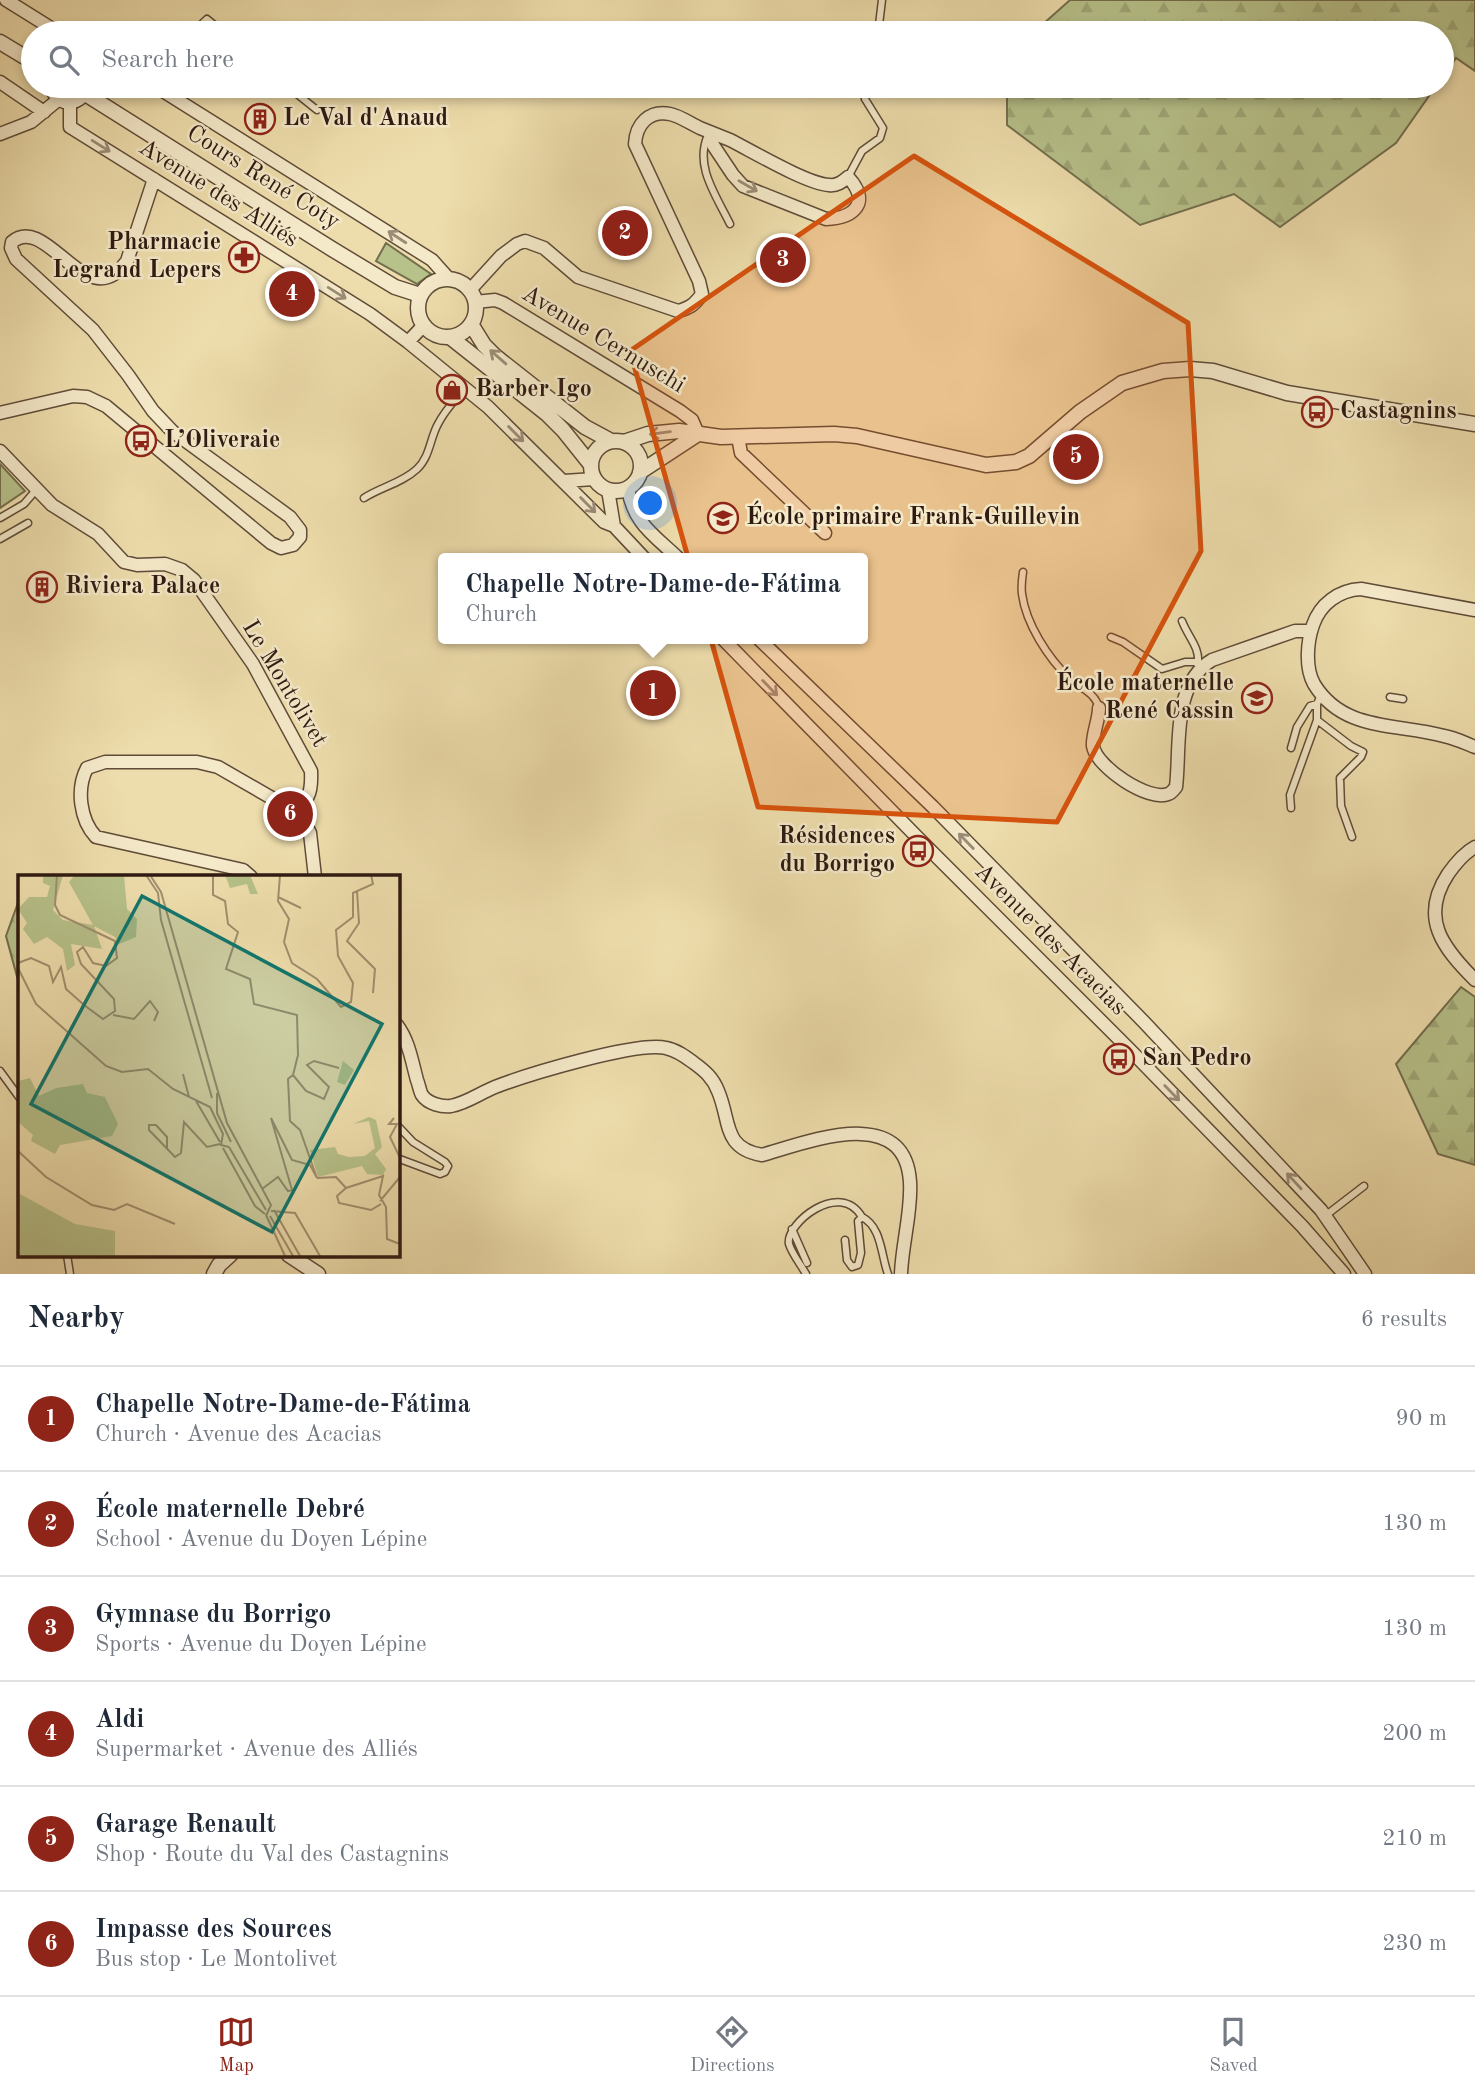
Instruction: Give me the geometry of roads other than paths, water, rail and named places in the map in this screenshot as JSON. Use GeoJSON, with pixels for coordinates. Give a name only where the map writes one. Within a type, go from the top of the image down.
{"type":"FeatureCollection","features":[{"type":"Feature","properties":{"kind":"street"},"geometry":{"type":"LineString","coordinates":[[6,0],[40,21]]}},
{"type":"Feature","properties":{"kind":"street"},"geometry":{"type":"LineString","coordinates":[[0,42],[21,55]]}},
{"type":"Feature","properties":{"kind":"street"},"geometry":{"type":"LineString","coordinates":[[0,82],[21,96]]}},
{"type":"Feature","properties":{"kind":"street"},"geometry":{"type":"LineString","coordinates":[[23,98],[44,112]]}},
{"type":"Feature","properties":{"kind":"street"},"geometry":{"type":"LineString","coordinates":[[0,134],[31,122],[64,101],[61,98]]}},
{"type":"Feature","properties":{"kind":"street","name":"Cours René Coty"},"geometry":{"type":"LineString","coordinates":[[64,101],[76,101],[78,98]]}},
{"type":"Feature","properties":{"kind":"street","name":"Cours René Coty"},"geometry":{"type":"LineString","coordinates":[[100,98],[332,249],[395,287],[420,295]]}},
{"type":"Feature","properties":{"kind":"street"},"geometry":{"type":"LineString","coordinates":[[174,98],[432,260],[449,279]]}},
{"type":"Feature","properties":{"kind":"street","name":"Avenue des Alliés"},"geometry":{"type":"LineString","coordinates":[[64,101],[70,127],[370,314],[466,387],[564,481]]}},
{"type":"Feature","properties":{"kind":"street"},"geometry":{"type":"LineString","coordinates":[[472,296],[501,256],[525,241],[544,248],[578,277],[678,311],[688,309],[702,294],[699,281],[635,144],[636,132],[645,118],[656,114],[671,114],[827,185],[838,184],[848,177],[859,189],[860,201],[854,211],[840,218],[826,219],[743,186],[718,153],[710,132]]}},
{"type":"Feature","properties":{"kind":"street"},"geometry":{"type":"LineString","coordinates":[[0,413],[60,397],[87,397],[106,406],[271,543],[281,548],[293,545],[300,537],[300,530],[290,517],[172,431],[153,411],[93,330],[12,253],[12,242],[18,237],[28,235],[86,275],[98,278],[110,276],[121,270],[127,261],[154,179]]}},
{"type":"Feature","properties":{"kind":"street"},"geometry":{"type":"LineString","coordinates":[[450,337],[466,330],[476,309],[472,296],[457,281],[438,280],[420,295],[417,311],[423,326],[431,333],[450,337],[564,430],[592,472],[608,490],[614,526]]}},
{"type":"Feature","properties":{"kind":"street","name":"Avenue Cernuschi"},"geometry":{"type":"LineString","coordinates":[[472,296],[503,303],[680,411],[692,420],[698,434]]}},
{"type":"Feature","properties":{"kind":"street"},"geometry":{"type":"LineString","coordinates":[[471,324],[484,345],[495,356],[584,426],[631,446],[640,457],[638,479],[628,488],[615,492],[608,490]]}},
{"type":"Feature","properties":{"kind":"street"},"geometry":{"type":"LineString","coordinates":[[408,342],[423,326]]}},
{"type":"Feature","properties":{"kind":"street"},"geometry":{"type":"LineString","coordinates":[[592,472],[595,452],[605,443],[679,431],[721,437],[834,434],[857,436],[986,465],[1016,462],[1029,456],[1080,412],[1122,383],[1163,371],[1190,369],[1213,371],[1287,393],[1475,424]]}},
{"type":"Feature","properties":{"kind":"street"},"geometry":{"type":"LineString","coordinates":[[640,472],[698,434]]}},
{"type":"Feature","properties":{"kind":"street"},"geometry":{"type":"LineString","coordinates":[[738,437],[741,453],[825,533]]}},
{"type":"Feature","properties":{"kind":"street","name":"Le Montolivet"},"geometry":{"type":"LineString","coordinates":[[0,451],[36,490],[68,517],[98,534],[124,562],[137,565],[165,564],[182,570],[194,580],[253,664],[311,771],[312,789],[305,800],[296,806]]}},
{"type":"Feature","properties":{"kind":"street"},"geometry":{"type":"LineString","coordinates":[[592,472],[564,481],[639,553]]}},
{"type":"Feature","properties":{"kind":"street"},"geometry":{"type":"LineString","coordinates":[[628,488],[636,516],[673,553]]}},
{"type":"Feature","properties":{"kind":"street"},"geometry":{"type":"LineString","coordinates":[[1475,610],[1361,589],[1347,590],[1332,598],[1316,617],[1311,631],[1308,657],[1310,677],[1319,700],[1344,714],[1377,725],[1444,736],[1475,747]]}},
{"type":"Feature","properties":{"kind":"street"},"geometry":{"type":"LineString","coordinates":[[1100,708],[1093,747],[1100,761],[1111,771],[1143,790],[1160,795],[1170,794],[1176,787],[1185,694],[1200,665],[1294,631],[1311,631]]}},
{"type":"Feature","properties":{"kind":"street","name":"Avenue des Acacias"},"geometry":{"type":"LineString","coordinates":[[728,644],[1130,1050],[1344,1274]]}},
{"type":"Feature","properties":{"kind":"street","name":"Avenue des Acacias"},"geometry":{"type":"LineString","coordinates":[[764,644],[933,807],[1143,1021],[1325,1216],[1365,1274]]}},
{"type":"Feature","properties":{"kind":"street"},"geometry":{"type":"LineString","coordinates":[[249,875],[243,870],[96,837],[83,818],[81,779],[87,768],[105,762],[197,762],[218,767],[284,805],[296,806],[310,833],[315,875]]}},
{"type":"Feature","properties":{"kind":"street"},"geometry":{"type":"LineString","coordinates":[[1475,847],[1453,867],[1441,886],[1435,918],[1438,934],[1446,948],[1475,980]]}},
{"type":"Feature","properties":{"kind":"street"},"geometry":{"type":"LineString","coordinates":[[399,1029],[408,1047],[422,1095],[431,1103],[447,1107],[498,1086],[603,1056],[642,1048],[664,1047],[677,1051],[709,1075],[718,1091],[736,1144],[748,1152],[762,1154],[856,1132],[875,1134],[898,1150],[906,1163],[910,1182],[901,1274]]}},
{"type":"Feature","properties":{"kind":"street"},"geometry":{"type":"LineString","coordinates":[[214,1274],[229,1256]]}},
{"type":"Feature","properties":{"kind":"street"},"geometry":{"type":"LineString","coordinates":[[291,1256],[318,1274]]}},
{"type":"Feature","properties":{"kind":"lane"},"geometry":{"type":"LineString","coordinates":[[879,21],[882,0]]}},
{"type":"Feature","properties":{"kind":"lane"},"geometry":{"type":"LineString","coordinates":[[302,98],[317,110]]}},
{"type":"Feature","properties":{"kind":"lane"},"geometry":{"type":"LineString","coordinates":[[848,177],[862,151],[880,138],[883,128],[865,98]]}},
{"type":"Feature","properties":{"kind":"lane"},"geometry":{"type":"LineString","coordinates":[[710,132],[703,148],[703,166],[730,224]]}},
{"type":"Feature","properties":{"kind":"lane"},"geometry":{"type":"LineString","coordinates":[[364,498],[379,488],[406,478],[418,468],[425,458],[441,418],[466,387]]}},
{"type":"Feature","properties":{"kind":"lane"},"geometry":{"type":"LineString","coordinates":[[0,518],[24,504],[36,490]]}},
{"type":"Feature","properties":{"kind":"lane"},"geometry":{"type":"LineString","coordinates":[[0,539],[28,523]]}},
{"type":"Feature","properties":{"kind":"lane"},"geometry":{"type":"LineString","coordinates":[[1023,572],[1022,594],[1031,623],[1056,663],[1070,680],[1097,699],[1100,708]]}},
{"type":"Feature","properties":{"kind":"lane"},"geometry":{"type":"LineString","coordinates":[[1182,621],[1187,635],[1198,649],[1200,665]]}},
{"type":"Feature","properties":{"kind":"lane"},"geometry":{"type":"LineString","coordinates":[[1111,637],[1163,669],[1185,662],[1200,665]]}},
{"type":"Feature","properties":{"kind":"lane"},"geometry":{"type":"LineString","coordinates":[[1390,697],[1403,699]]}},
{"type":"Feature","properties":{"kind":"lane"},"geometry":{"type":"LineString","coordinates":[[1291,808],[1290,795],[1317,720],[1319,700]]}},
{"type":"Feature","properties":{"kind":"lane"},"geometry":{"type":"LineString","coordinates":[[1291,748],[1297,727],[1310,706],[1319,700]]}},
{"type":"Feature","properties":{"kind":"lane"},"geometry":{"type":"LineString","coordinates":[[1317,720],[1363,752],[1362,757],[1340,778],[1342,806],[1352,837]]}},
{"type":"Feature","properties":{"kind":"lane"},"geometry":{"type":"LineString","coordinates":[[0,1071],[18,1096]]}},
{"type":"Feature","properties":{"kind":"lane"},"geometry":{"type":"LineString","coordinates":[[399,1127],[414,1142],[448,1166],[446,1172],[440,1174],[399,1159]]}},
{"type":"Feature","properties":{"kind":"lane"},"geometry":{"type":"LineString","coordinates":[[1325,1216],[1364,1186]]}},
{"type":"Feature","properties":{"kind":"lane"},"geometry":{"type":"LineString","coordinates":[[806,1274],[789,1244],[792,1230],[822,1204],[834,1201],[857,1209],[862,1217],[868,1220],[879,1240],[888,1274]]}},
{"type":"Feature","properties":{"kind":"lane"},"geometry":{"type":"LineString","coordinates":[[845,1240],[847,1260],[852,1270],[858,1265],[861,1253],[858,1221],[862,1217]]}},
{"type":"Feature","properties":{"kind":"lane"},"geometry":{"type":"LineString","coordinates":[[792,1230],[807,1263]]}},
{"type":"Feature","properties":{"kind":"lane"},"geometry":{"type":"LineString","coordinates":[[67,1256],[70,1274]]}},
{"type":"Feature","properties":{"kind":"place","name":"Le Val d'Anaud"},"geometry":{"type":"Point","coordinates":[260,119]}},
{"type":"Feature","properties":{"kind":"place","name":"École maternelle Debré"},"geometry":{"type":"Point","coordinates":[625,233]}},
{"type":"Feature","properties":{"kind":"place","name":"Pharmacie Legrand Lepers"},"geometry":{"type":"Point","coordinates":[244,257]}},
{"type":"Feature","properties":{"kind":"place","name":"Gymnase du Borrigo"},"geometry":{"type":"Point","coordinates":[783,260]}},
{"type":"Feature","properties":{"kind":"place","name":"Aldi"},"geometry":{"type":"Point","coordinates":[292,294]}},
{"type":"Feature","properties":{"kind":"place","name":"Barber Igo"},"geometry":{"type":"Point","coordinates":[452,390]}},
{"type":"Feature","properties":{"kind":"place","name":"Castagnins"},"geometry":{"type":"Point","coordinates":[1317,412]}},
{"type":"Feature","properties":{"kind":"place","name":"L’Oliveraie"},"geometry":{"type":"Point","coordinates":[141,441]}},
{"type":"Feature","properties":{"kind":"place","name":"Garage Renault"},"geometry":{"type":"Point","coordinates":[1076,457]}},
{"type":"Feature","properties":{"kind":"place","name":"École primaire Frank-Guillevin"},"geometry":{"type":"Point","coordinates":[723,518]}},
{"type":"Feature","properties":{"kind":"place","name":"Riviera Palace"},"geometry":{"type":"Point","coordinates":[42,587]}},
{"type":"Feature","properties":{"kind":"place","name":"Chapelle Notre-Dame-de-Fátima"},"geometry":{"type":"Point","coordinates":[653,693]}},
{"type":"Feature","properties":{"kind":"place","name":"École maternelle René Cassin"},"geometry":{"type":"Point","coordinates":[1257,698]}},
{"type":"Feature","properties":{"kind":"place","name":"Impasse des Sources"},"geometry":{"type":"Point","coordinates":[290,814]}},
{"type":"Feature","properties":{"kind":"place","name":"Résidences du Borrigo"},"geometry":{"type":"Point","coordinates":[918,851]}},
{"type":"Feature","properties":{"kind":"place","name":"San Pedro"},"geometry":{"type":"Point","coordinates":[1119,1059]}}]}
